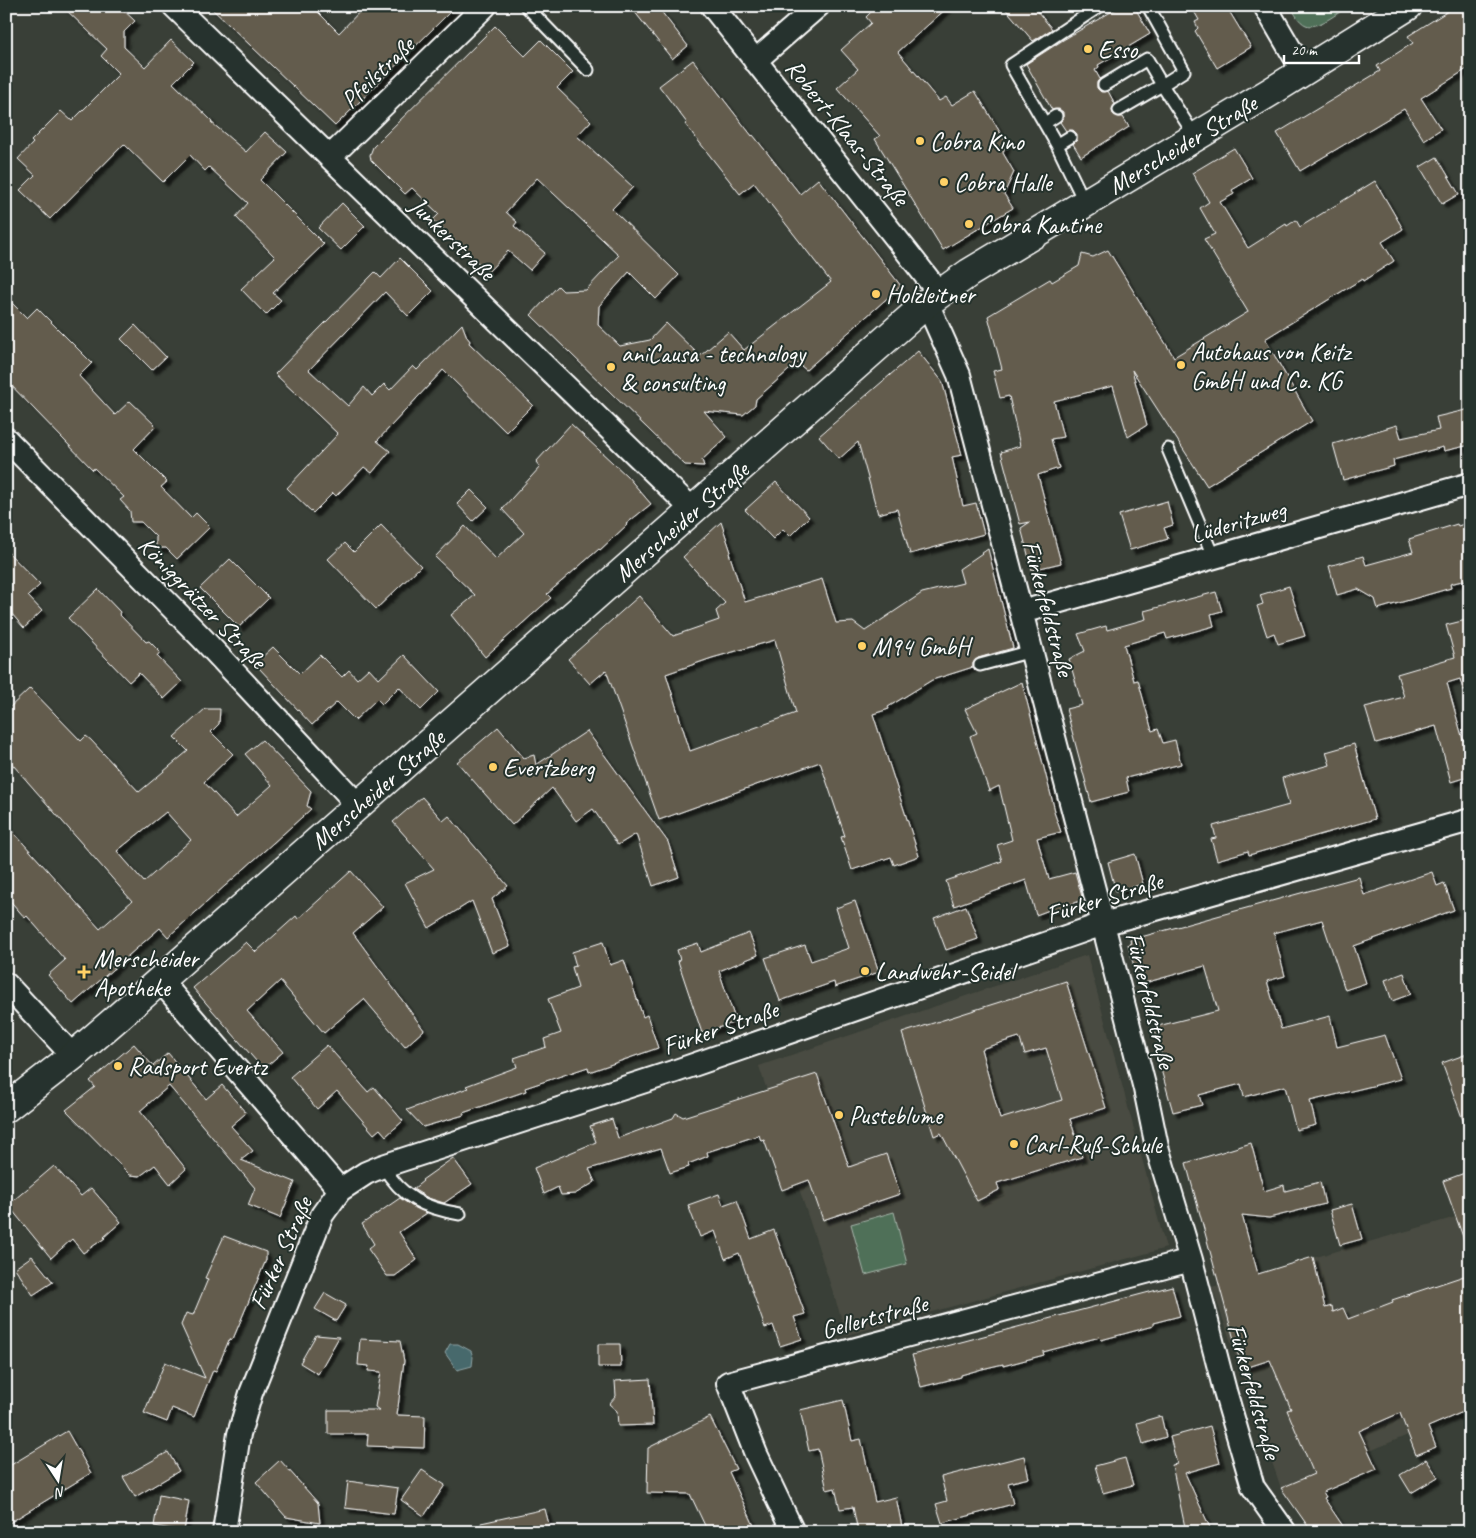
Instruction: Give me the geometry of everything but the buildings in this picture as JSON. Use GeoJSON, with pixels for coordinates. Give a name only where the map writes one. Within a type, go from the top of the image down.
{"type":"FeatureCollection","features":[{"type":"Feature","properties":{"kind":"main road","name":"Merscheider Straße"},"geometry":{"type":"LineString","coordinates":[[6,1108],[72,1056],[160,980],[933,298],[969,272],[1408,6]]}},
{"type":"Feature","properties":{"kind":"street","name":"Junkerstraße"},"geometry":{"type":"LineString","coordinates":[[174,6],[693,510]]}},
{"type":"Feature","properties":{"kind":"street","name":"Pfeilstraße"},"geometry":{"type":"LineString","coordinates":[[330,157],[485,6]]}},
{"type":"Feature","properties":{"kind":"street","name":"Robert-Klaas-Straße"},"geometry":{"type":"LineString","coordinates":[[712,6],[898,240],[933,298]]}},
{"type":"Feature","properties":{"kind":"street"},"geometry":{"type":"LineString","coordinates":[[755,61],[818,6]]}},
{"type":"Feature","properties":{"kind":"street"},"geometry":{"type":"LineString","coordinates":[[1266,6],[1302,71]]}},
{"type":"Feature","properties":{"kind":"street","name":"Fürkerfeldstraße"},"geometry":{"type":"LineString","coordinates":[[933,298],[959,375],[1103,924],[1158,1147],[1191,1260],[1225,1391],[1253,1487],[1284,1532]]}},
{"type":"Feature","properties":{"kind":"street","name":"Königgrätzer Straße"},"geometry":{"type":"LineString","coordinates":[[6,439],[202,638],[358,805]]}},
{"type":"Feature","properties":{"kind":"street","name":"Lüderitzweg"},"geometry":{"type":"LineString","coordinates":[[1022,612],[1470,484]]}},
{"type":"Feature","properties":{"kind":"street","name":"Fürker Straße"},"geometry":{"type":"LineString","coordinates":[[224,1532],[239,1434],[251,1393],[322,1215],[340,1190],[366,1173],[673,1072],[1103,924],[1470,820]]}},
{"type":"Feature","properties":{"kind":"street"},"geometry":{"type":"LineString","coordinates":[[160,980],[340,1190]]}},
{"type":"Feature","properties":{"kind":"street"},"geometry":{"type":"LineString","coordinates":[[6,984],[72,1056]]}},
{"type":"Feature","properties":{"kind":"street","name":"Gellertstraße"},"geometry":{"type":"LineString","coordinates":[[793,1532],[756,1454],[728,1383],[1191,1260]]}},
{"type":"Feature","properties":{"kind":"lane"},"geometry":{"type":"LineString","coordinates":[[526,6],[588,70]]}},
{"type":"Feature","properties":{"kind":"lane"},"geometry":{"type":"LineString","coordinates":[[1085,203],[1057,145],[1011,65],[1100,6]]}},
{"type":"Feature","properties":{"kind":"lane"},"geometry":{"type":"LineString","coordinates":[[1119,110],[1184,71],[1148,6]]}},
{"type":"Feature","properties":{"kind":"lane"},"geometry":{"type":"LineString","coordinates":[[1104,85],[1147,59],[1195,136]]}},
{"type":"Feature","properties":{"kind":"lane"},"geometry":{"type":"LineString","coordinates":[[1044,123],[1056,116]]}},
{"type":"Feature","properties":{"kind":"lane"},"geometry":{"type":"LineString","coordinates":[[1057,145],[1070,137]]}},
{"type":"Feature","properties":{"kind":"lane"},"geometry":{"type":"LineString","coordinates":[[1168,449],[1213,556]]}},
{"type":"Feature","properties":{"kind":"lane"},"geometry":{"type":"LineString","coordinates":[[980,665],[1032,651]]}},
{"type":"Feature","properties":{"kind":"lane"},"geometry":{"type":"LineString","coordinates":[[383,1166],[401,1190],[417,1202],[441,1211],[460,1214]]}},
{"type":"Feature","properties":{"kind":"shaded area","name":"Carl-Ruß-Schule"},"geometry":{"type":"Polygon","coordinates":[[[1087,955],[1166,1248],[847,1335],[759,1066],[1087,955]]]}},
{"type":"Feature","properties":{"kind":"shaded area"},"geometry":{"type":"Polygon","coordinates":[[[1470,1213],[1470,1409],[1281,1488],[1212,1287],[1470,1213]]]}},
{"type":"Feature","properties":{"kind":"green space"},"geometry":{"type":"Polygon","coordinates":[[[1291,6],[1349,6],[1322,23],[1311,26],[1301,22],[1291,6]]]}},
{"type":"Feature","properties":{"kind":"green space"},"geometry":{"type":"Polygon","coordinates":[[[894,1212],[907,1264],[865,1275],[851,1224],[894,1212]]]}},
{"type":"Feature","properties":{"kind":"water"},"geometry":{"type":"Polygon","coordinates":[[[450,1344],[458,1344],[471,1351],[473,1357],[472,1366],[457,1370],[445,1353],[450,1344]]]}},
{"type":"Feature","properties":{"kind":"place","name":"Esso"},"geometry":{"type":"Point","coordinates":[1088,49]}},
{"type":"Feature","properties":{"kind":"place","name":"Cobra Kino"},"geometry":{"type":"Point","coordinates":[920,141]}},
{"type":"Feature","properties":{"kind":"place","name":"Cobra Halle"},"geometry":{"type":"Point","coordinates":[944,182]}},
{"type":"Feature","properties":{"kind":"place","name":"Cobra Kantine"},"geometry":{"type":"Point","coordinates":[969,224]}},
{"type":"Feature","properties":{"kind":"place","name":"Holzleitner"},"geometry":{"type":"Point","coordinates":[876,294]}},
{"type":"Feature","properties":{"kind":"place","name":"Autohaus von Keitz GmbH und Co. KG"},"geometry":{"type":"Point","coordinates":[1181,365]}},
{"type":"Feature","properties":{"kind":"place","name":"aniCausa - technology & consulting"},"geometry":{"type":"Point","coordinates":[611,367]}},
{"type":"Feature","properties":{"kind":"place","name":"M94 GmbH"},"geometry":{"type":"Point","coordinates":[862,646]}},
{"type":"Feature","properties":{"kind":"place","name":"Evertzberg"},"geometry":{"type":"Point","coordinates":[493,767]}},
{"type":"Feature","properties":{"kind":"place","name":"Landwehr-Seidel"},"geometry":{"type":"Point","coordinates":[865,971]}},
{"type":"Feature","properties":{"kind":"place","name":"Merscheider Apotheke"},"geometry":{"type":"Point","coordinates":[84,972]}},
{"type":"Feature","properties":{"kind":"place","name":"Radsport Evertz"},"geometry":{"type":"Point","coordinates":[118,1066]}},
{"type":"Feature","properties":{"kind":"place","name":"Pusteblume"},"geometry":{"type":"Point","coordinates":[839,1115]}},
{"type":"Feature","properties":{"kind":"place","name":"Carl-Ruß-Schule"},"geometry":{"type":"Point","coordinates":[1014,1144]}}]}
